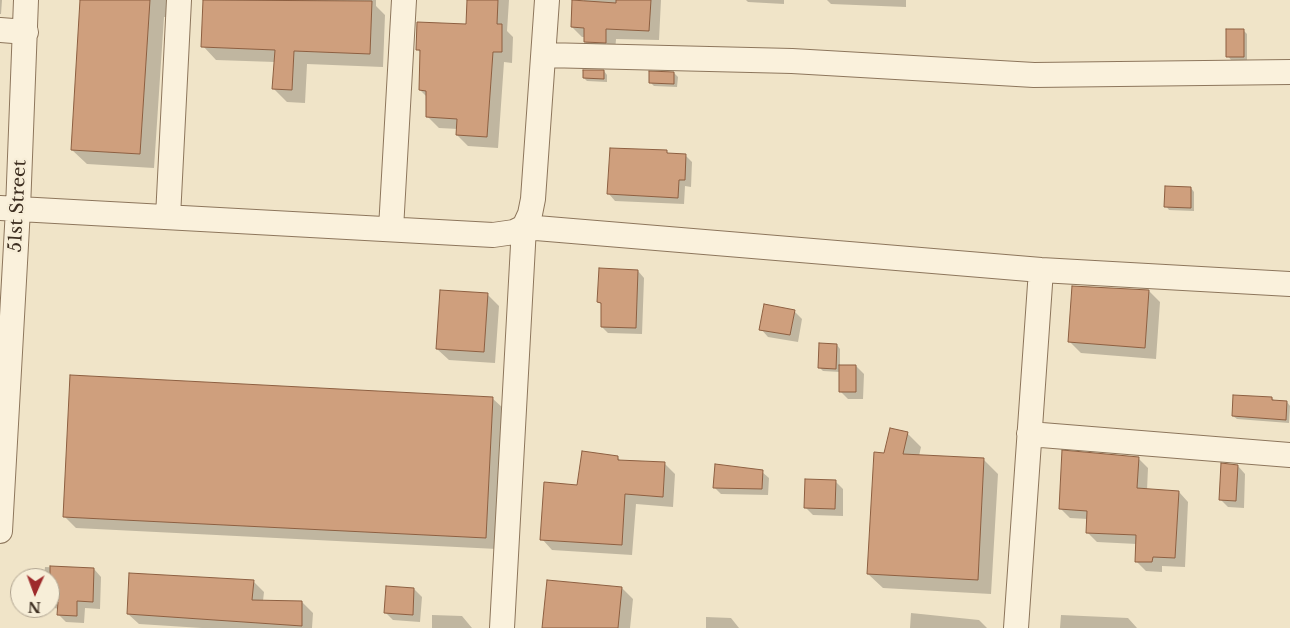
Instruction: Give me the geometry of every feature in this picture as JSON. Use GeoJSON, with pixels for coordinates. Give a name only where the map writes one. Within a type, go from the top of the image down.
{"type":"FeatureCollection","features":[{"type":"Feature","properties":{"kind":"street","name":"51st Street"},"geometry":{"type":"LineString","coordinates":[[0,531],[9,209],[26,32],[26,0]]}},
{"type":"Feature","properties":{"kind":"street"},"geometry":{"type":"LineString","coordinates":[[168,217],[179,0]]}},
{"type":"Feature","properties":{"kind":"street"},"geometry":{"type":"LineString","coordinates":[[391,229],[404,0]]}},
{"type":"Feature","properties":{"kind":"street"},"geometry":{"type":"LineString","coordinates":[[502,628],[524,226],[530,214],[533,198],[547,0]]}},
{"type":"Feature","properties":{"kind":"street"},"geometry":{"type":"LineString","coordinates":[[0,30],[26,32]]}},
{"type":"Feature","properties":{"kind":"street"},"geometry":{"type":"LineString","coordinates":[[544,55],[792,61],[1034,75],[1290,72]]}},
{"type":"Feature","properties":{"kind":"street"},"geometry":{"type":"LineString","coordinates":[[9,209],[493,235],[514,232],[524,226],[1041,270],[1290,284]]}},
{"type":"Feature","properties":{"kind":"street"},"geometry":{"type":"LineString","coordinates":[[1016,628],[1041,270]]}},
{"type":"Feature","properties":{"kind":"street"},"geometry":{"type":"LineString","coordinates":[[1029,434],[1290,456]]}},
{"type":"Feature","properties":{"kind":"building"},"geometry":{"type":"Polygon","coordinates":[[[80,0],[150,0],[140,154],[71,150],[80,0]]]}},
{"type":"Feature","properties":{"kind":"building"},"geometry":{"type":"Polygon","coordinates":[[[203,0],[372,1],[370,54],[294,51],[292,90],[272,89],[275,50],[201,47],[203,0]]]}},
{"type":"Feature","properties":{"kind":"building"},"geometry":{"type":"Polygon","coordinates":[[[467,0],[498,0],[497,24],[502,24],[502,52],[493,52],[487,137],[456,135],[457,119],[426,117],[426,91],[419,90],[420,50],[416,50],[417,22],[466,24],[467,0]]]}},
{"type":"Feature","properties":{"kind":"building"},"geometry":{"type":"Polygon","coordinates":[[[572,0],[616,3],[616,0],[651,0],[649,31],[606,29],[606,43],[584,42],[584,28],[571,27],[572,0]]]}},
{"type":"Feature","properties":{"kind":"building"},"geometry":{"type":"Polygon","coordinates":[[[1226,29],[1244,29],[1244,57],[1226,57],[1226,29]]]}},
{"type":"Feature","properties":{"kind":"building"},"geometry":{"type":"Polygon","coordinates":[[[583,70],[604,70],[604,79],[583,78],[583,70]]]}},
{"type":"Feature","properties":{"kind":"building"},"geometry":{"type":"Polygon","coordinates":[[[649,71],[674,72],[674,84],[649,83],[649,71]]]}},
{"type":"Feature","properties":{"kind":"building"},"geometry":{"type":"Polygon","coordinates":[[[610,148],[667,150],[667,153],[686,154],[685,180],[679,180],[678,198],[607,194],[610,148]]]}},
{"type":"Feature","properties":{"kind":"building"},"geometry":{"type":"Polygon","coordinates":[[[1165,186],[1191,187],[1191,208],[1164,207],[1165,186]]]}},
{"type":"Feature","properties":{"kind":"building"},"geometry":{"type":"Polygon","coordinates":[[[599,268],[638,270],[636,328],[601,327],[601,303],[597,302],[599,268]]]}},
{"type":"Feature","properties":{"kind":"building"},"geometry":{"type":"Polygon","coordinates":[[[1072,286],[1149,290],[1145,348],[1068,342],[1072,286]]]}},
{"type":"Feature","properties":{"kind":"building"},"geometry":{"type":"Polygon","coordinates":[[[440,290],[488,293],[484,352],[436,349],[440,290]]]}},
{"type":"Feature","properties":{"kind":"building"},"geometry":{"type":"Polygon","coordinates":[[[764,304],[795,310],[790,335],[759,330],[764,304]]]}},
{"type":"Feature","properties":{"kind":"building"},"geometry":{"type":"Polygon","coordinates":[[[819,343],[837,344],[836,369],[818,368],[819,343]]]}},
{"type":"Feature","properties":{"kind":"building"},"geometry":{"type":"Polygon","coordinates":[[[839,365],[856,365],[856,392],[839,392],[839,365]]]}},
{"type":"Feature","properties":{"kind":"building"},"geometry":{"type":"Polygon","coordinates":[[[70,375],[493,397],[486,538],[63,517],[70,375]]]}},
{"type":"Feature","properties":{"kind":"building"},"geometry":{"type":"Polygon","coordinates":[[[1233,395],[1272,397],[1272,400],[1287,401],[1286,420],[1232,416],[1233,395]]]}},
{"type":"Feature","properties":{"kind":"building"},"geometry":{"type":"Polygon","coordinates":[[[890,428],[908,432],[903,454],[984,458],[978,580],[867,574],[874,452],[884,453],[890,428]]]}},
{"type":"Feature","properties":{"kind":"building"},"geometry":{"type":"Polygon","coordinates":[[[1062,450],[1139,457],[1137,488],[1179,491],[1175,558],[1153,557],[1152,562],[1135,562],[1136,535],[1086,533],[1087,511],[1059,509],[1062,450]]]}},
{"type":"Feature","properties":{"kind":"building"},"geometry":{"type":"Polygon","coordinates":[[[582,451],[618,456],[618,460],[665,462],[663,497],[625,494],[622,545],[540,540],[544,482],[577,485],[582,451]]]}},
{"type":"Feature","properties":{"kind":"building"},"geometry":{"type":"Polygon","coordinates":[[[1221,463],[1238,465],[1236,501],[1219,500],[1221,463]]]}},
{"type":"Feature","properties":{"kind":"building"},"geometry":{"type":"Polygon","coordinates":[[[715,464],[763,470],[762,489],[713,488],[715,464]]]}},
{"type":"Feature","properties":{"kind":"building"},"geometry":{"type":"Polygon","coordinates":[[[805,479],[836,480],[835,509],[804,508],[805,479]]]}},
{"type":"Feature","properties":{"kind":"building"},"geometry":{"type":"Polygon","coordinates":[[[50,566],[94,568],[93,602],[77,601],[77,616],[60,615],[60,568],[50,568],[50,566]]]}},
{"type":"Feature","properties":{"kind":"building"},"geometry":{"type":"Polygon","coordinates":[[[129,573],[254,580],[252,600],[302,601],[302,626],[127,614],[129,573]]]}},
{"type":"Feature","properties":{"kind":"building"},"geometry":{"type":"Polygon","coordinates":[[[547,580],[622,587],[618,628],[542,628],[547,580]]]}},
{"type":"Feature","properties":{"kind":"building"},"geometry":{"type":"Polygon","coordinates":[[[386,586],[414,588],[413,615],[384,613],[386,586]]]}}]}
